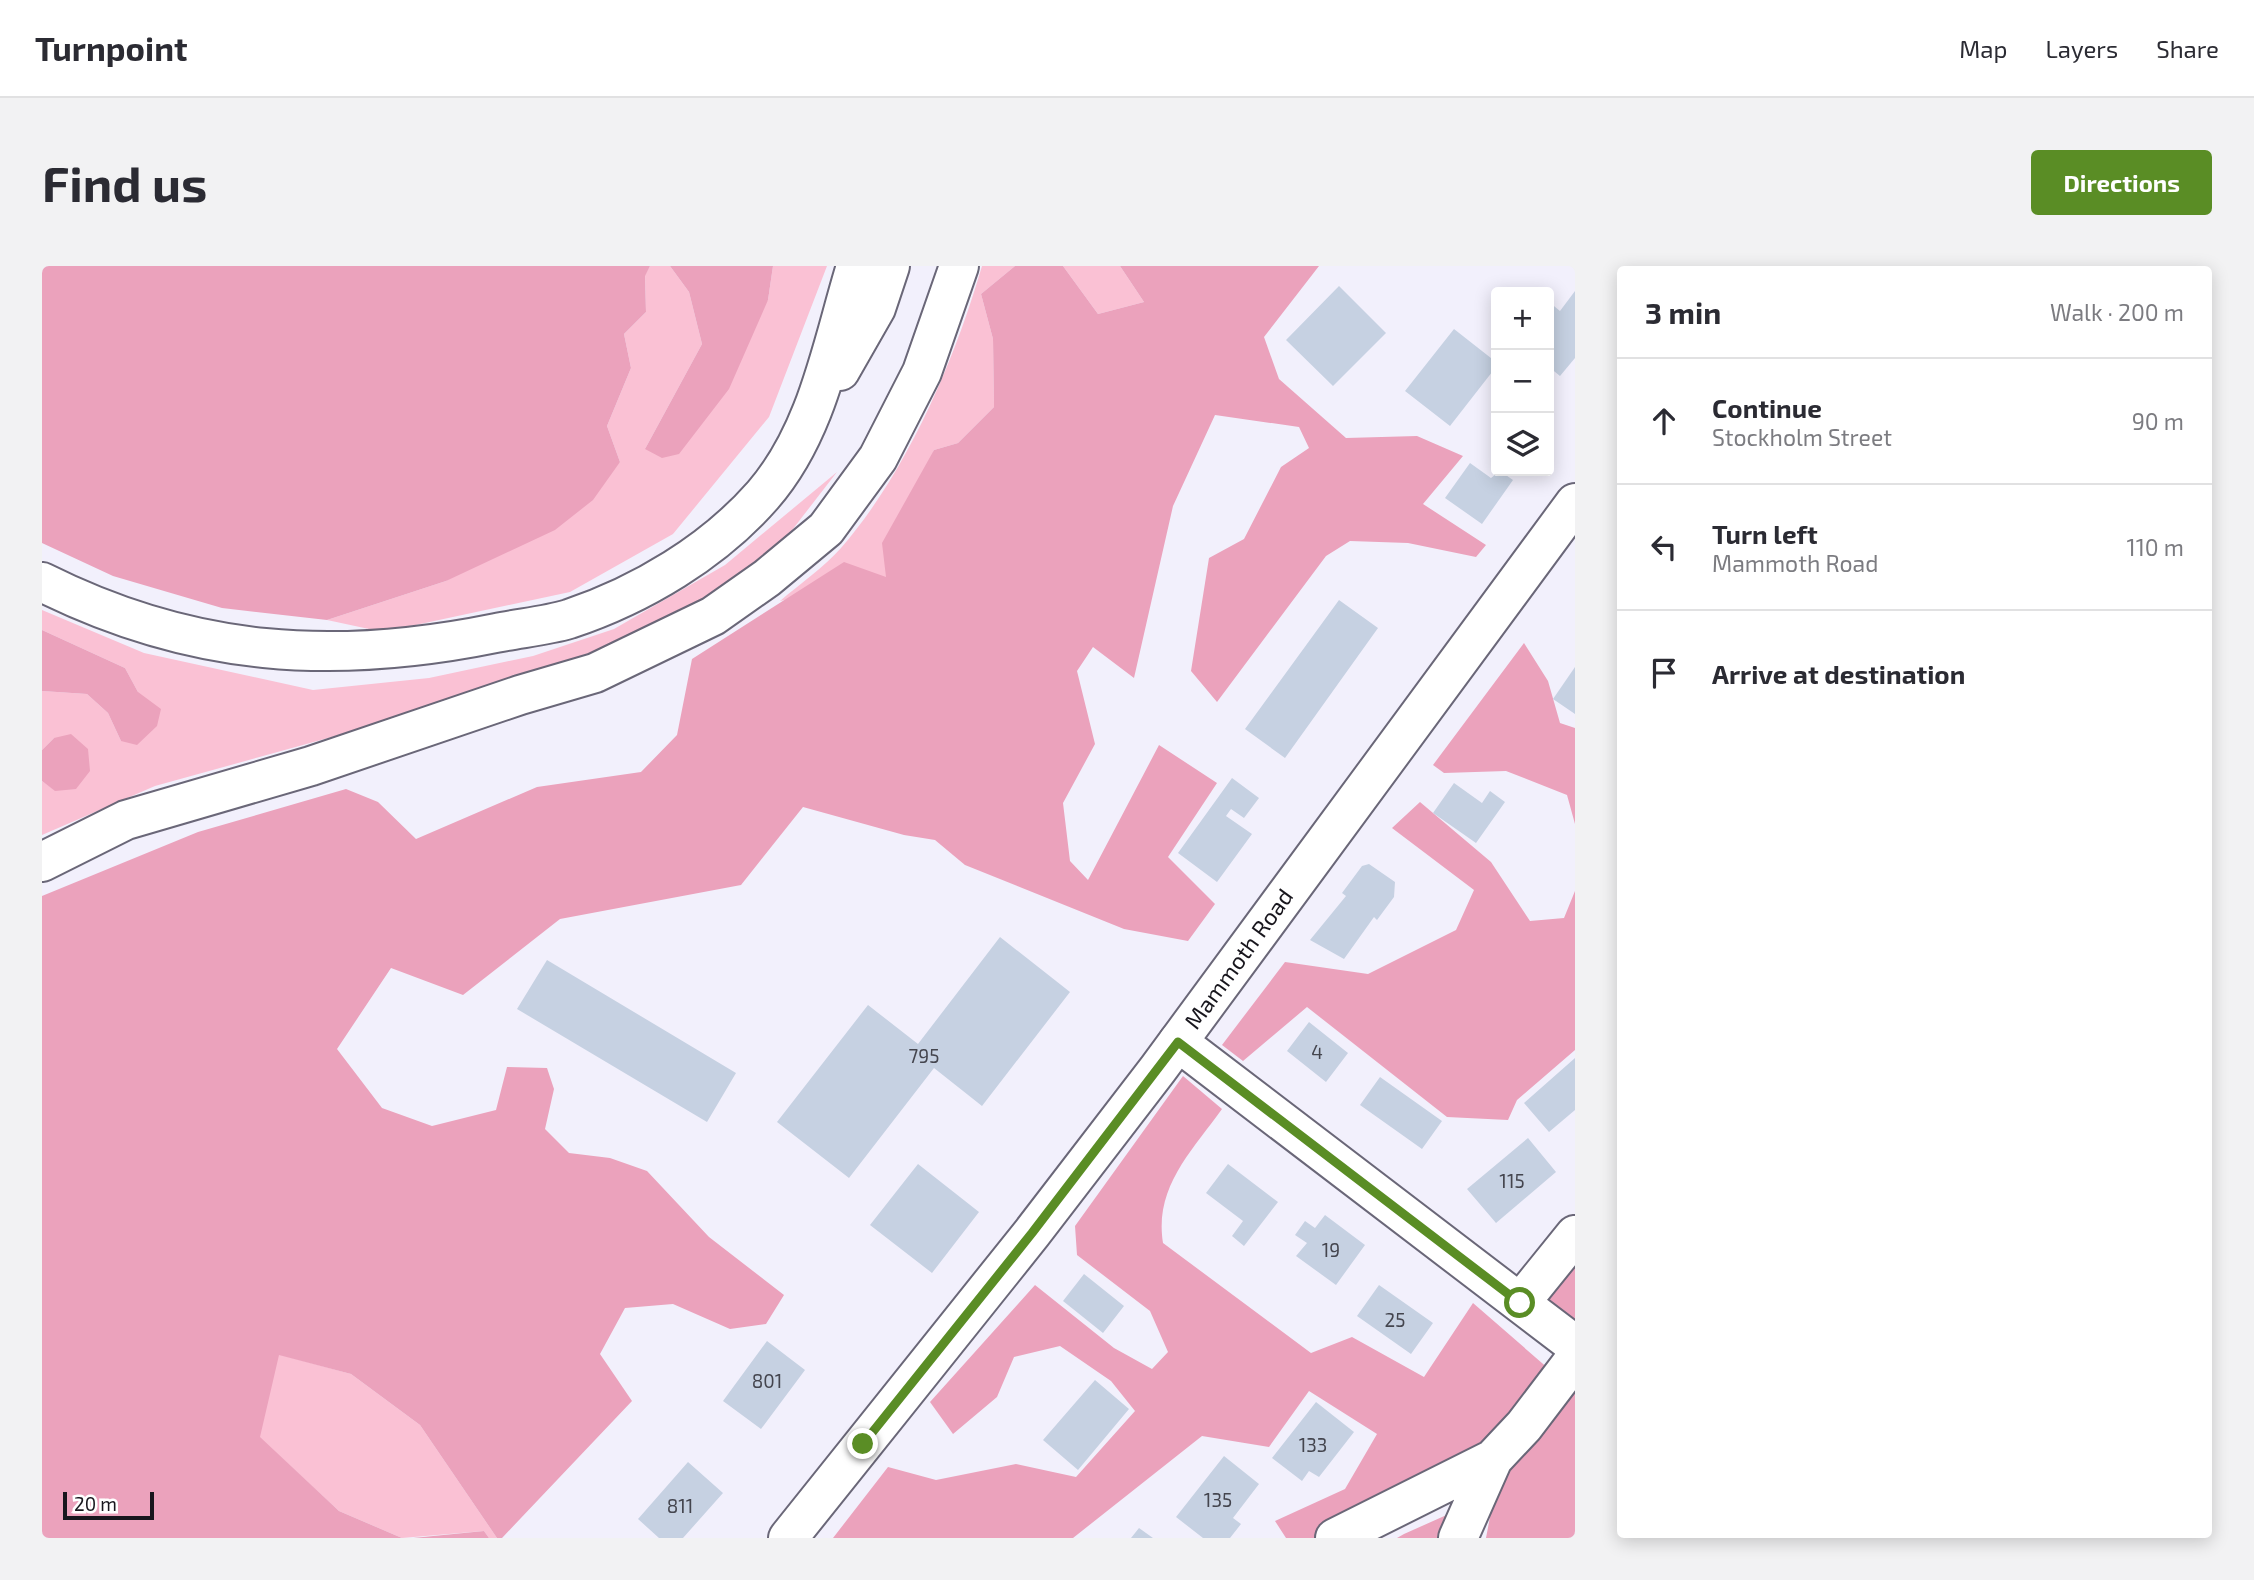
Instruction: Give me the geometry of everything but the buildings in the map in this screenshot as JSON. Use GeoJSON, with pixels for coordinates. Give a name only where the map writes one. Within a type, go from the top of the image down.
{"type":"FeatureCollection","features":[{"type":"Feature","properties":{"kind":"main road"},"geometry":{"type":"LineString","coordinates":[[807,428],[856,266]]}},
{"type":"Feature","properties":{"kind":"main road"},"geometry":{"type":"LineString","coordinates":[[42,582],[81,602],[148,625],[217,642],[287,651],[358,652],[429,646],[568,619],[633,592],[709,546],[765,494],[807,428],[876,308],[890,266]]}},
{"type":"Feature","properties":{"kind":"main road"},"geometry":{"type":"LineString","coordinates":[[42,862],[126,820],[311,766],[520,695],[595,673],[713,616],[767,578],[827,529],[878,458],[922,372],[959,266]]}},
{"type":"Feature","properties":{"kind":"main road","name":"Mammoth Road"},"geometry":{"type":"LineString","coordinates":[[788,1538],[1032,1233],[1178,1042],[1575,503]]}},
{"type":"Feature","properties":{"kind":"main road"},"geometry":{"type":"LineString","coordinates":[[1178,1042],[1575,1345]]}},
{"type":"Feature","properties":{"kind":"main road"},"geometry":{"type":"LineString","coordinates":[[1520,1303],[1575,1236]]}},
{"type":"Feature","properties":{"kind":"main road"},"geometry":{"type":"LineString","coordinates":[[1458,1538],[1493,1459],[1524,1426],[1575,1359]]}},
{"type":"Feature","properties":{"kind":"main road"},"geometry":{"type":"LineString","coordinates":[[1335,1538],[1493,1459]]}},
{"type":"Feature","properties":{"kind":"shaded area"},"geometry":{"type":"Polygon","coordinates":[[[42,266],[650,266],[645,276],[646,312],[624,334],[631,368],[607,426],[620,462],[593,500],[555,530],[446,581],[327,620],[222,608],[113,576],[42,543],[42,266]]]}},
{"type":"Feature","properties":{"kind":"shaded area"},"geometry":{"type":"Polygon","coordinates":[[[650,266],[670,266],[689,292],[702,344],[645,449],[768,300],[773,266],[827,266],[769,417],[673,534],[570,592],[383,632],[327,620],[446,581],[620,462],[607,426],[631,368],[624,334],[646,312],[645,275],[650,266]]]}},
{"type":"Feature","properties":{"kind":"shaded area"},"geometry":{"type":"Polygon","coordinates":[[[670,266],[773,266],[768,300],[729,389],[679,454],[662,458],[645,449],[702,344],[689,292],[670,266]]]}},
{"type":"Feature","properties":{"kind":"shaded area"},"geometry":{"type":"Polygon","coordinates":[[[982,266],[1015,266],[981,294],[993,339],[994,407],[958,443],[934,450],[886,577],[780,601],[841,548],[887,485],[926,414],[971,303],[982,266]]]}},
{"type":"Feature","properties":{"kind":"shaded area"},"geometry":{"type":"Polygon","coordinates":[[[1015,266],[1063,266],[1098,314],[1144,302],[1120,266],[1319,266],[1264,337],[1279,379],[1346,438],[1417,436],[1463,456],[1423,504],[1486,545],[1476,557],[1408,543],[1350,541],[1326,556],[1217,702],[1191,671],[1209,558],[1244,539],[1281,467],[1309,448],[1299,427],[1215,415],[1173,506],[1134,678],[1093,647],[1077,671],[1095,744],[1063,803],[1070,861],[1088,880],[1159,745],[1217,783],[1168,857],[1215,904],[1188,941],[1124,929],[965,865],[935,840],[904,835],[803,807],[741,885],[560,919],[463,995],[391,968],[337,1049],[382,1108],[432,1126],[496,1110],[507,1067],[547,1068],[554,1089],[545,1129],[569,1153],[610,1158],[647,1171],[709,1237],[784,1295],[766,1324],[730,1329],[673,1304],[625,1308],[600,1354],[632,1401],[502,1538],[497,1538],[420,1425],[351,1374],[279,1355],[260,1437],[339,1511],[402,1538],[42,1538],[42,896],[198,832],[346,789],[378,802],[416,839],[537,787],[641,772],[677,735],[692,659],[844,562],[886,577],[882,543],[934,450],[958,443],[994,407],[993,339],[981,294],[1015,266]]]}},
{"type":"Feature","properties":{"kind":"shaded area"},"geometry":{"type":"Polygon","coordinates":[[[1063,266],[1120,266],[1144,302],[1098,314],[1063,266]]]}},
{"type":"Feature","properties":{"kind":"shaded area"},"geometry":{"type":"Polygon","coordinates":[[[837,472],[772,556],[660,630],[451,704],[155,786],[42,835],[42,781],[56,791],[54,738],[42,750],[42,691],[87,694],[108,713],[121,741],[138,692],[125,668],[42,630],[42,610],[144,653],[313,690],[429,678],[533,656],[614,629],[725,565],[837,472]]]}},
{"type":"Feature","properties":{"kind":"shaded area"},"geometry":{"type":"Polygon","coordinates":[[[42,630],[125,668],[138,692],[161,709],[157,726],[137,745],[121,741],[108,713],[87,694],[42,691],[42,630]]]}},
{"type":"Feature","properties":{"kind":"shaded area"},"geometry":{"type":"Polygon","coordinates":[[[1524,643],[1548,681],[1560,723],[1575,728],[1575,824],[1567,795],[1506,771],[1444,773],[1433,765],[1524,643]]]}},
{"type":"Feature","properties":{"kind":"shaded area"},"geometry":{"type":"Polygon","coordinates":[[[71,734],[88,749],[90,771],[76,789],[55,791],[42,781],[42,750],[54,738],[71,734]]]}},
{"type":"Feature","properties":{"kind":"shaded area"},"geometry":{"type":"Polygon","coordinates":[[[1420,802],[1491,862],[1530,921],[1564,918],[1575,891],[1575,1050],[1517,1100],[1508,1120],[1447,1117],[1307,1007],[1243,1061],[1222,1045],[1285,962],[1368,974],[1456,930],[1474,890],[1392,828],[1420,802]]]}},
{"type":"Feature","properties":{"kind":"shaded area"},"geometry":{"type":"Polygon","coordinates":[[[1183,1076],[1222,1109],[1188,1155],[1170,1187],[1164,1204],[1163,1243],[1311,1353],[1352,1337],[1424,1377],[1473,1303],[1550,1370],[1492,1449],[1324,1538],[1286,1538],[1275,1521],[1345,1489],[1377,1434],[1309,1391],[1269,1447],[1202,1436],[1073,1538],[833,1538],[888,1467],[936,1480],[1016,1464],[1076,1477],[1135,1411],[1111,1381],[1060,1346],[1014,1357],[997,1397],[953,1434],[930,1402],[1035,1285],[1114,1348],[1152,1369],[1168,1352],[1150,1311],[1077,1255],[1075,1226],[1183,1076]]]}},
{"type":"Feature","properties":{"kind":"shaded area"},"geometry":{"type":"Polygon","coordinates":[[[1575,1260],[1575,1329],[1541,1302],[1575,1260]]]}},
{"type":"Feature","properties":{"kind":"shaded area"},"geometry":{"type":"Polygon","coordinates":[[[278,1354],[351,1374],[420,1425],[497,1538],[489,1538],[484,1531],[402,1538],[339,1511],[259,1437],[278,1354]]]}},
{"type":"Feature","properties":{"kind":"shaded area"},"geometry":{"type":"Polygon","coordinates":[[[1575,1384],[1575,1538],[1486,1538],[1497,1480],[1575,1384]]]}},
{"type":"Feature","properties":{"kind":"shaded area"},"geometry":{"type":"Polygon","coordinates":[[[1460,1509],[1448,1538],[1397,1538],[1404,1534],[1460,1509]]]}},
{"type":"Feature","properties":{"kind":"shaded area"},"geometry":{"type":"Polygon","coordinates":[[[484,1531],[489,1538],[413,1538],[484,1531]]]}},
{"type":"Feature","properties":{"kind":"route"},"geometry":{"type":"LineString","coordinates":[[863,1444],[1032,1233],[1178,1042],[1520,1303]]}}]}
